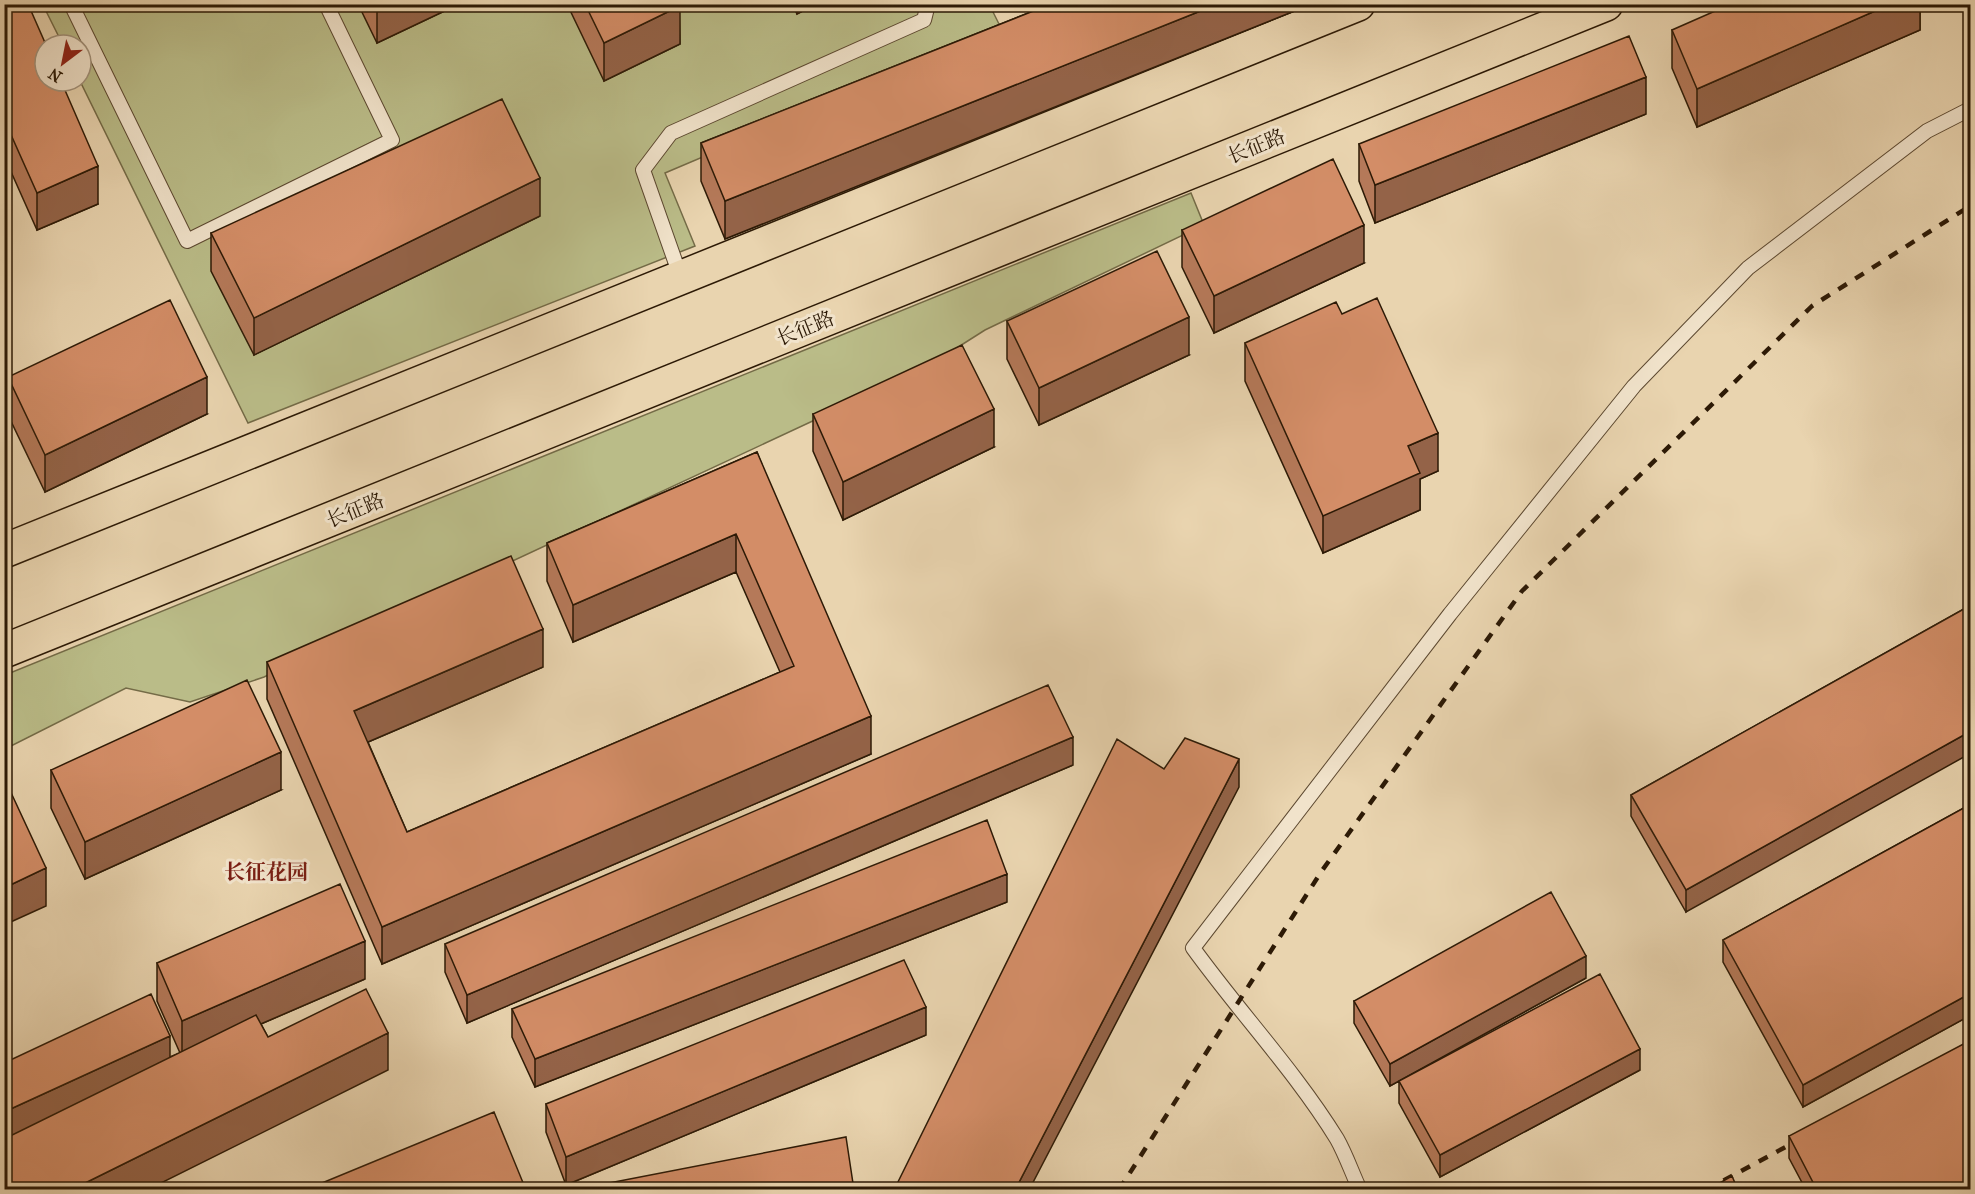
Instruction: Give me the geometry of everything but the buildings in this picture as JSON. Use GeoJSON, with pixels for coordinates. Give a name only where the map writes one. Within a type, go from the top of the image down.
{"type":"FeatureCollection","features":[{"type":"Feature","properties":{"kind":"main road"},"geometry":{"type":"LineString","coordinates":[[4,551],[1358,4]]}},
{"type":"Feature","properties":{"kind":"main road","name":"长征路"},"geometry":{"type":"LineString","coordinates":[[4,651],[1606,4]]}},
{"type":"Feature","properties":{"kind":"lane"},"geometry":{"type":"LineString","coordinates":[[71,4],[187,241],[392,140],[326,4]]}},
{"type":"Feature","properties":{"kind":"lane"},"geometry":{"type":"LineString","coordinates":[[681,278],[643,170],[671,133],[924,20],[928,4]]}},
{"type":"Feature","properties":{"kind":"lane"},"geometry":{"type":"LineString","coordinates":[[1359,1190],[1338,1140],[1264,1036],[1235,1006],[1193,948],[1450,614],[1634,386],[1748,268],[1927,131],[1971,109]]}},
{"type":"Feature","properties":{"kind":"green space"},"geometry":{"type":"Polygon","coordinates":[[[989,4],[1002,30],[665,173],[695,246],[248,423],[86,93],[93,93],[93,33],[57,33],[43,5],[989,4]]]}},
{"type":"Feature","properties":{"kind":"green space"},"geometry":{"type":"Polygon","coordinates":[[[1191,193],[1204,225],[985,330],[922,370],[264,677],[190,702],[126,688],[5,749],[5,675],[1191,193]]]}},
{"type":"Feature","properties":{"kind":"railway"},"geometry":{"type":"LineString","coordinates":[[1119,1190],[1321,872],[1522,591],[1812,306],[1970,206]]}},
{"type":"Feature","properties":{"kind":"railway"},"geometry":{"type":"LineString","coordinates":[[1706,1190],[1804,1137]]}},
{"type":"Feature","properties":{"kind":"district","name":"长征花园"},"geometry":{"type":"Point","coordinates":[266,872]}}]}
